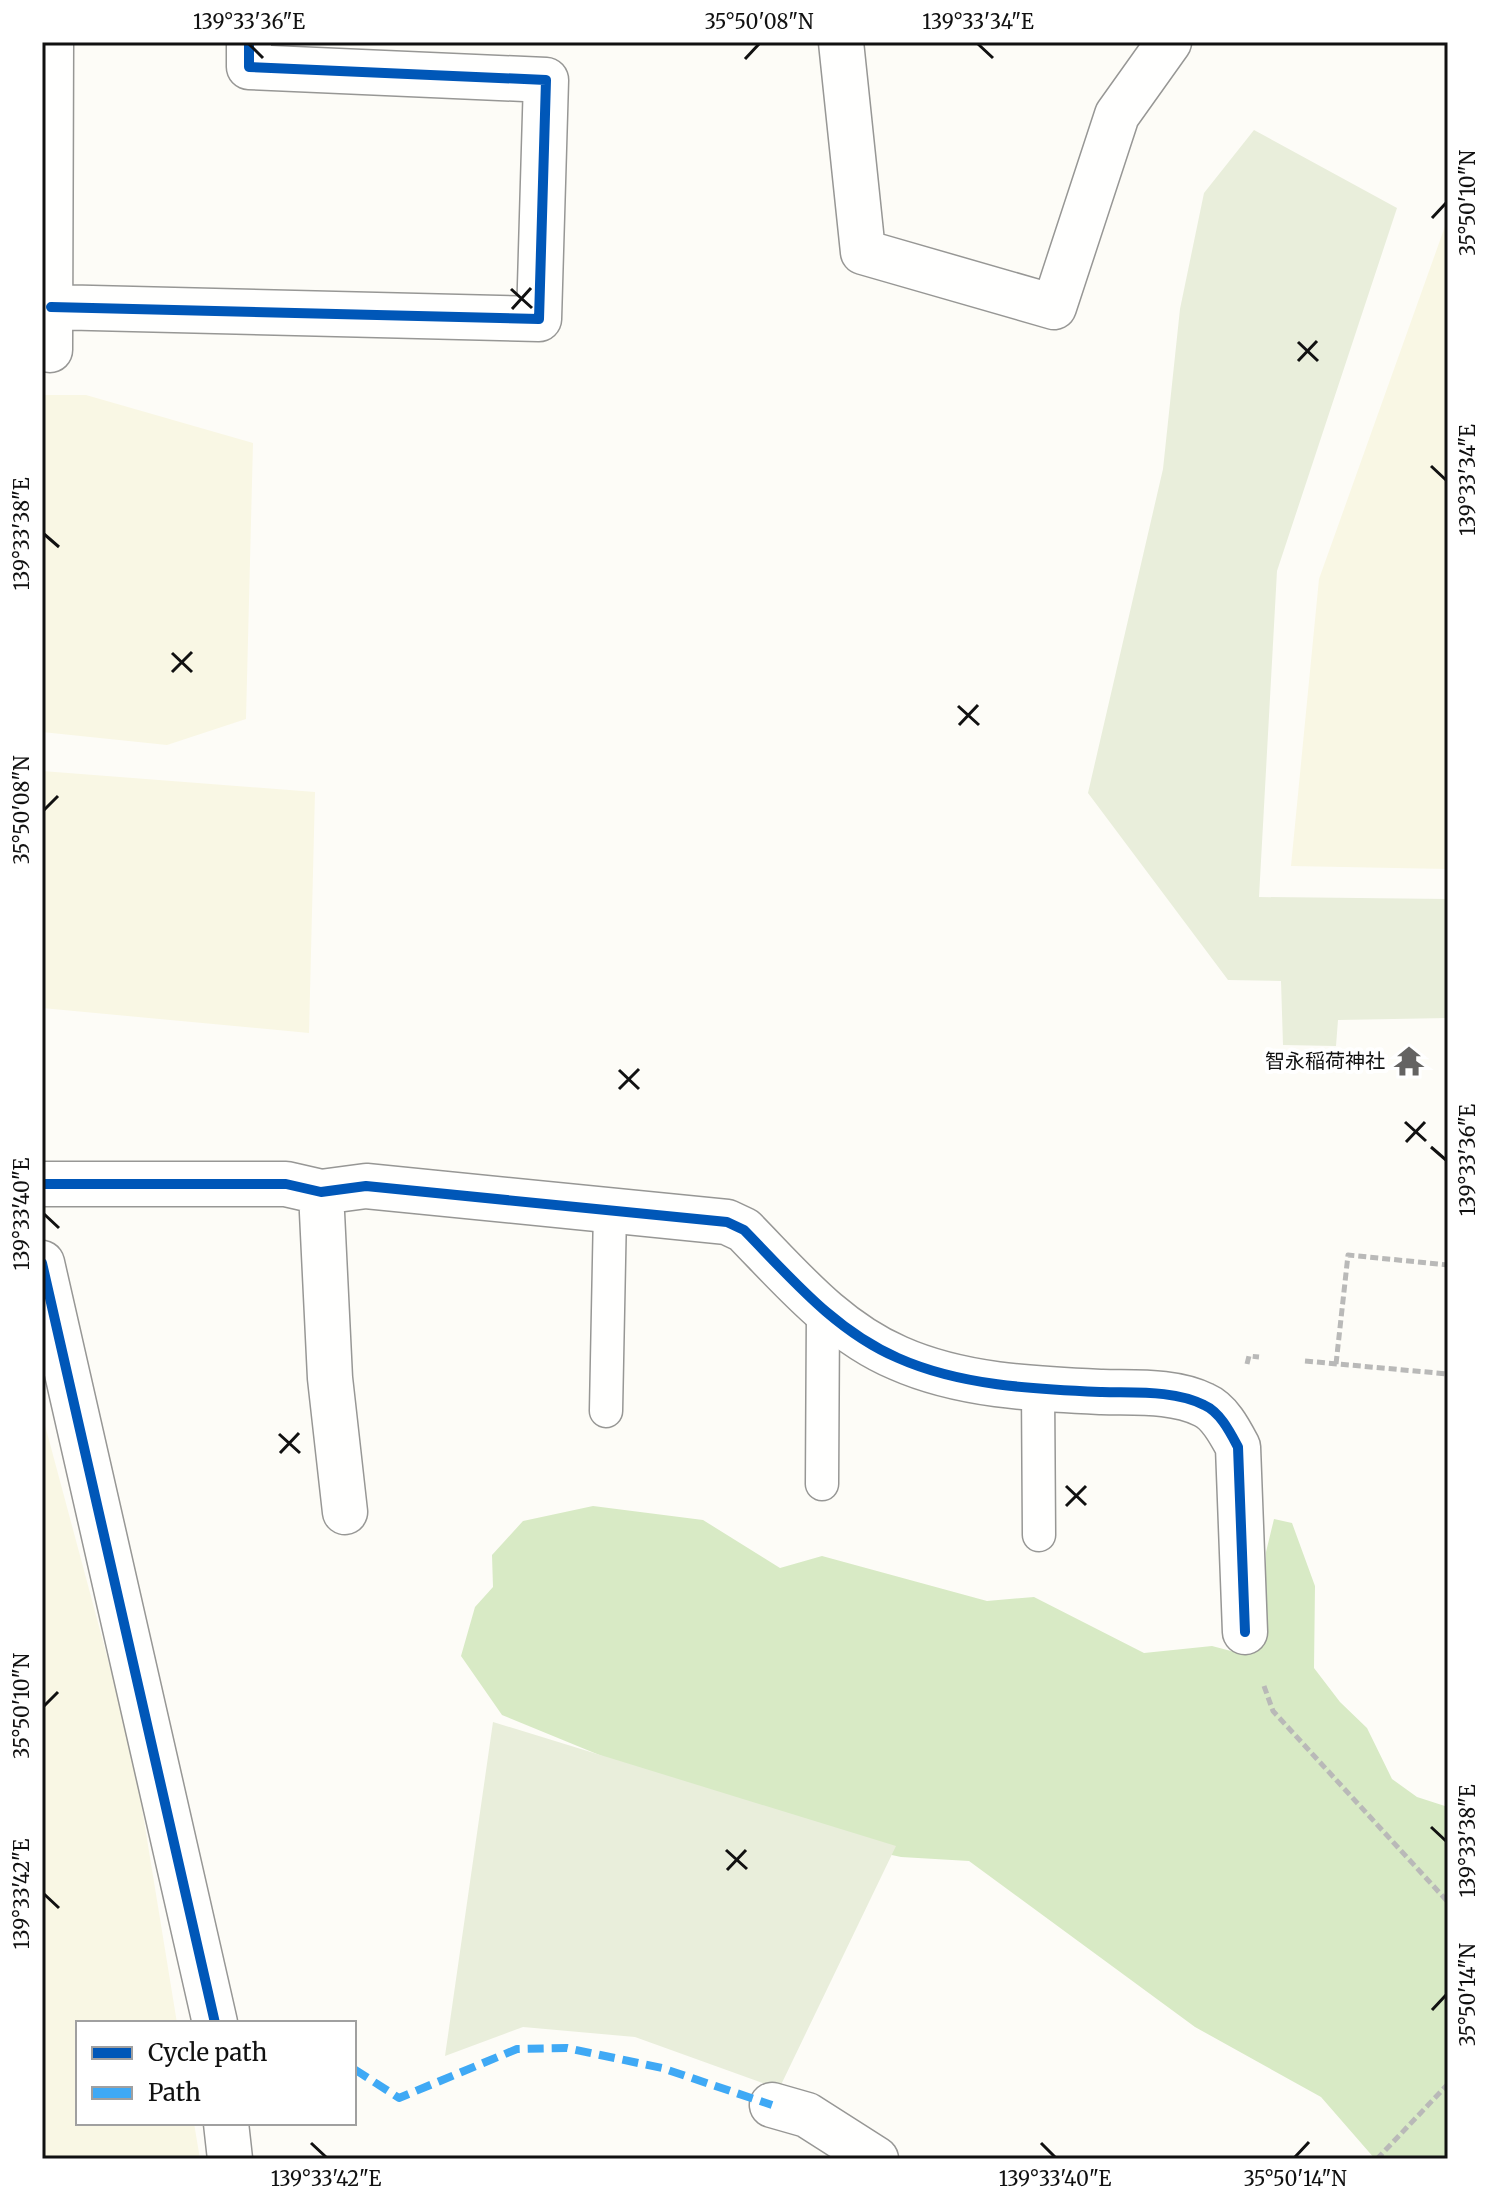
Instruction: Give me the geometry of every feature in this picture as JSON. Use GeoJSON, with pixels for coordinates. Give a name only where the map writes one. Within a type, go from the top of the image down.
{"type":"FeatureCollection","features":[{"type":"Feature","properties":{"kind":"street"},"geometry":{"type":"LineString","coordinates":[[50,350],[51,42]]}},
{"type":"Feature","properties":{"kind":"street"},"geometry":{"type":"LineString","coordinates":[[51,307],[539,319],[546,80],[249,67],[249,42]]}},
{"type":"Feature","properties":{"kind":"street"},"geometry":{"type":"LineString","coordinates":[[841,42],[863,252],[1054,307],[1117,115],[1169,42]]}},
{"type":"Feature","properties":{"kind":"street"},"geometry":{"type":"LineString","coordinates":[[42,1184],[286,1184],[321,1192],[366,1186],[727,1222],[744,1230],[823,1312],[898,1358],[968,1380],[1038,1389],[1178,1395],[1207,1406],[1226,1426],[1238,1447],[1245,1632]]}},
{"type":"Feature","properties":{"kind":"street"},"geometry":{"type":"LineString","coordinates":[[321,1192],[330,1378],[345,1512]]}},
{"type":"Feature","properties":{"kind":"street"},"geometry":{"type":"LineString","coordinates":[[42,1263],[215,2021]]}},
{"type":"Feature","properties":{"kind":"street"},"geometry":{"type":"LineString","coordinates":[[772,2105],[807,2115],[876,2159]]}},
{"type":"Feature","properties":{"kind":"street"},"geometry":{"type":"LineString","coordinates":[[226,2125],[230,2159]]}},
{"type":"Feature","properties":{"kind":"lane"},"geometry":{"type":"LineString","coordinates":[[606,1411],[610,1211]]}},
{"type":"Feature","properties":{"kind":"lane"},"geometry":{"type":"LineString","coordinates":[[822,1484],[823,1312]]}},
{"type":"Feature","properties":{"kind":"lane"},"geometry":{"type":"LineString","coordinates":[[1038,1389],[1039,1535]]}},
{"type":"Feature","properties":{"kind":"path"},"geometry":{"type":"LineString","coordinates":[[1336,1364],[1348,1255],[1448,1265]]}},
{"type":"Feature","properties":{"kind":"path"},"geometry":{"type":"LineString","coordinates":[[1249,1356],[1259,1357]]}},
{"type":"Feature","properties":{"kind":"path"},"geometry":{"type":"LineString","coordinates":[[1305,1361],[1448,1374]]}},
{"type":"Feature","properties":{"kind":"path"},"geometry":{"type":"LineString","coordinates":[[1245,1632],[1273,1711],[1448,1902]]}},
{"type":"Feature","properties":{"kind":"path"},"geometry":{"type":"LineString","coordinates":[[1377,2159],[1448,2084]]}},
{"type":"Feature","properties":{"kind":"shaded area"},"geometry":{"type":"Polygon","coordinates":[[[1448,218],[1448,869],[1291,866],[1319,579],[1448,218]]]}},
{"type":"Feature","properties":{"kind":"shaded area"},"geometry":{"type":"Polygon","coordinates":[[[42,395],[86,395],[253,443],[246,719],[167,745],[42,732],[42,395]]]}},
{"type":"Feature","properties":{"kind":"shaded area"},"geometry":{"type":"Polygon","coordinates":[[[42,771],[315,792],[309,1033],[42,1008],[42,771]]]}},
{"type":"Feature","properties":{"kind":"shaded area"},"geometry":{"type":"Polygon","coordinates":[[[42,1414],[133,1753],[177,2021],[76,2021],[76,2125],[194,2125],[200,2159],[42,2159],[42,1414]]]}},
{"type":"Feature","properties":{"kind":"green space"},"geometry":{"type":"Polygon","coordinates":[[[1254,130],[1397,208],[1277,571],[1259,897],[1448,899],[1448,1018],[1338,1020],[1336,1046],[1283,1045],[1281,981],[1228,980],[1088,793],[1163,469],[1180,309],[1204,193],[1254,130]]]}},
{"type":"Feature","properties":{"kind":"green space"},"geometry":{"type":"Polygon","coordinates":[[[593,1506],[703,1520],[780,1568],[822,1556],[987,1601],[1034,1597],[1144,1653],[1212,1646],[1246,1655],[1263,1644],[1266,1552],[1274,1519],[1292,1523],[1315,1586],[1314,1668],[1340,1702],[1367,1728],[1392,1779],[1417,1797],[1448,1807],[1448,2159],[1375,2159],[1321,2097],[1195,2027],[969,1861],[901,1857],[818,1839],[709,1800],[502,1715],[461,1656],[475,1607],[493,1587],[492,1555],[523,1521],[593,1506]]]}},
{"type":"Feature","properties":{"kind":"green space"},"geometry":{"type":"Polygon","coordinates":[[[493,1722],[896,1846],[779,2089],[635,2037],[523,2027],[445,2056],[493,1722]]]}},
{"type":"Feature","properties":{"kind":"marked path"},"geometry":{"type":"LineString","coordinates":[[356,2070],[399,2098],[517,2049],[567,2048],[662,2068],[772,2105]]}},
{"type":"Feature","properties":{"kind":"cycle path"},"geometry":{"type":"LineString","coordinates":[[51,307],[539,319],[546,80],[249,67],[249,42]]}},
{"type":"Feature","properties":{"kind":"cycle path"},"geometry":{"type":"LineString","coordinates":[[42,1184],[286,1184],[321,1192],[366,1186],[727,1222],[744,1230],[834,1318],[875,1347],[898,1358],[972,1380],[1024,1387],[1167,1395],[1192,1400],[1210,1408],[1224,1423],[1238,1447],[1245,1632]]}},
{"type":"Feature","properties":{"kind":"cycle path"},"geometry":{"type":"LineString","coordinates":[[42,1263],[215,2021]]}},
{"type":"Feature","properties":{"kind":"place","name":"智永稲荷神社"},"geometry":{"type":"Point","coordinates":[1409,1061]}}]}
